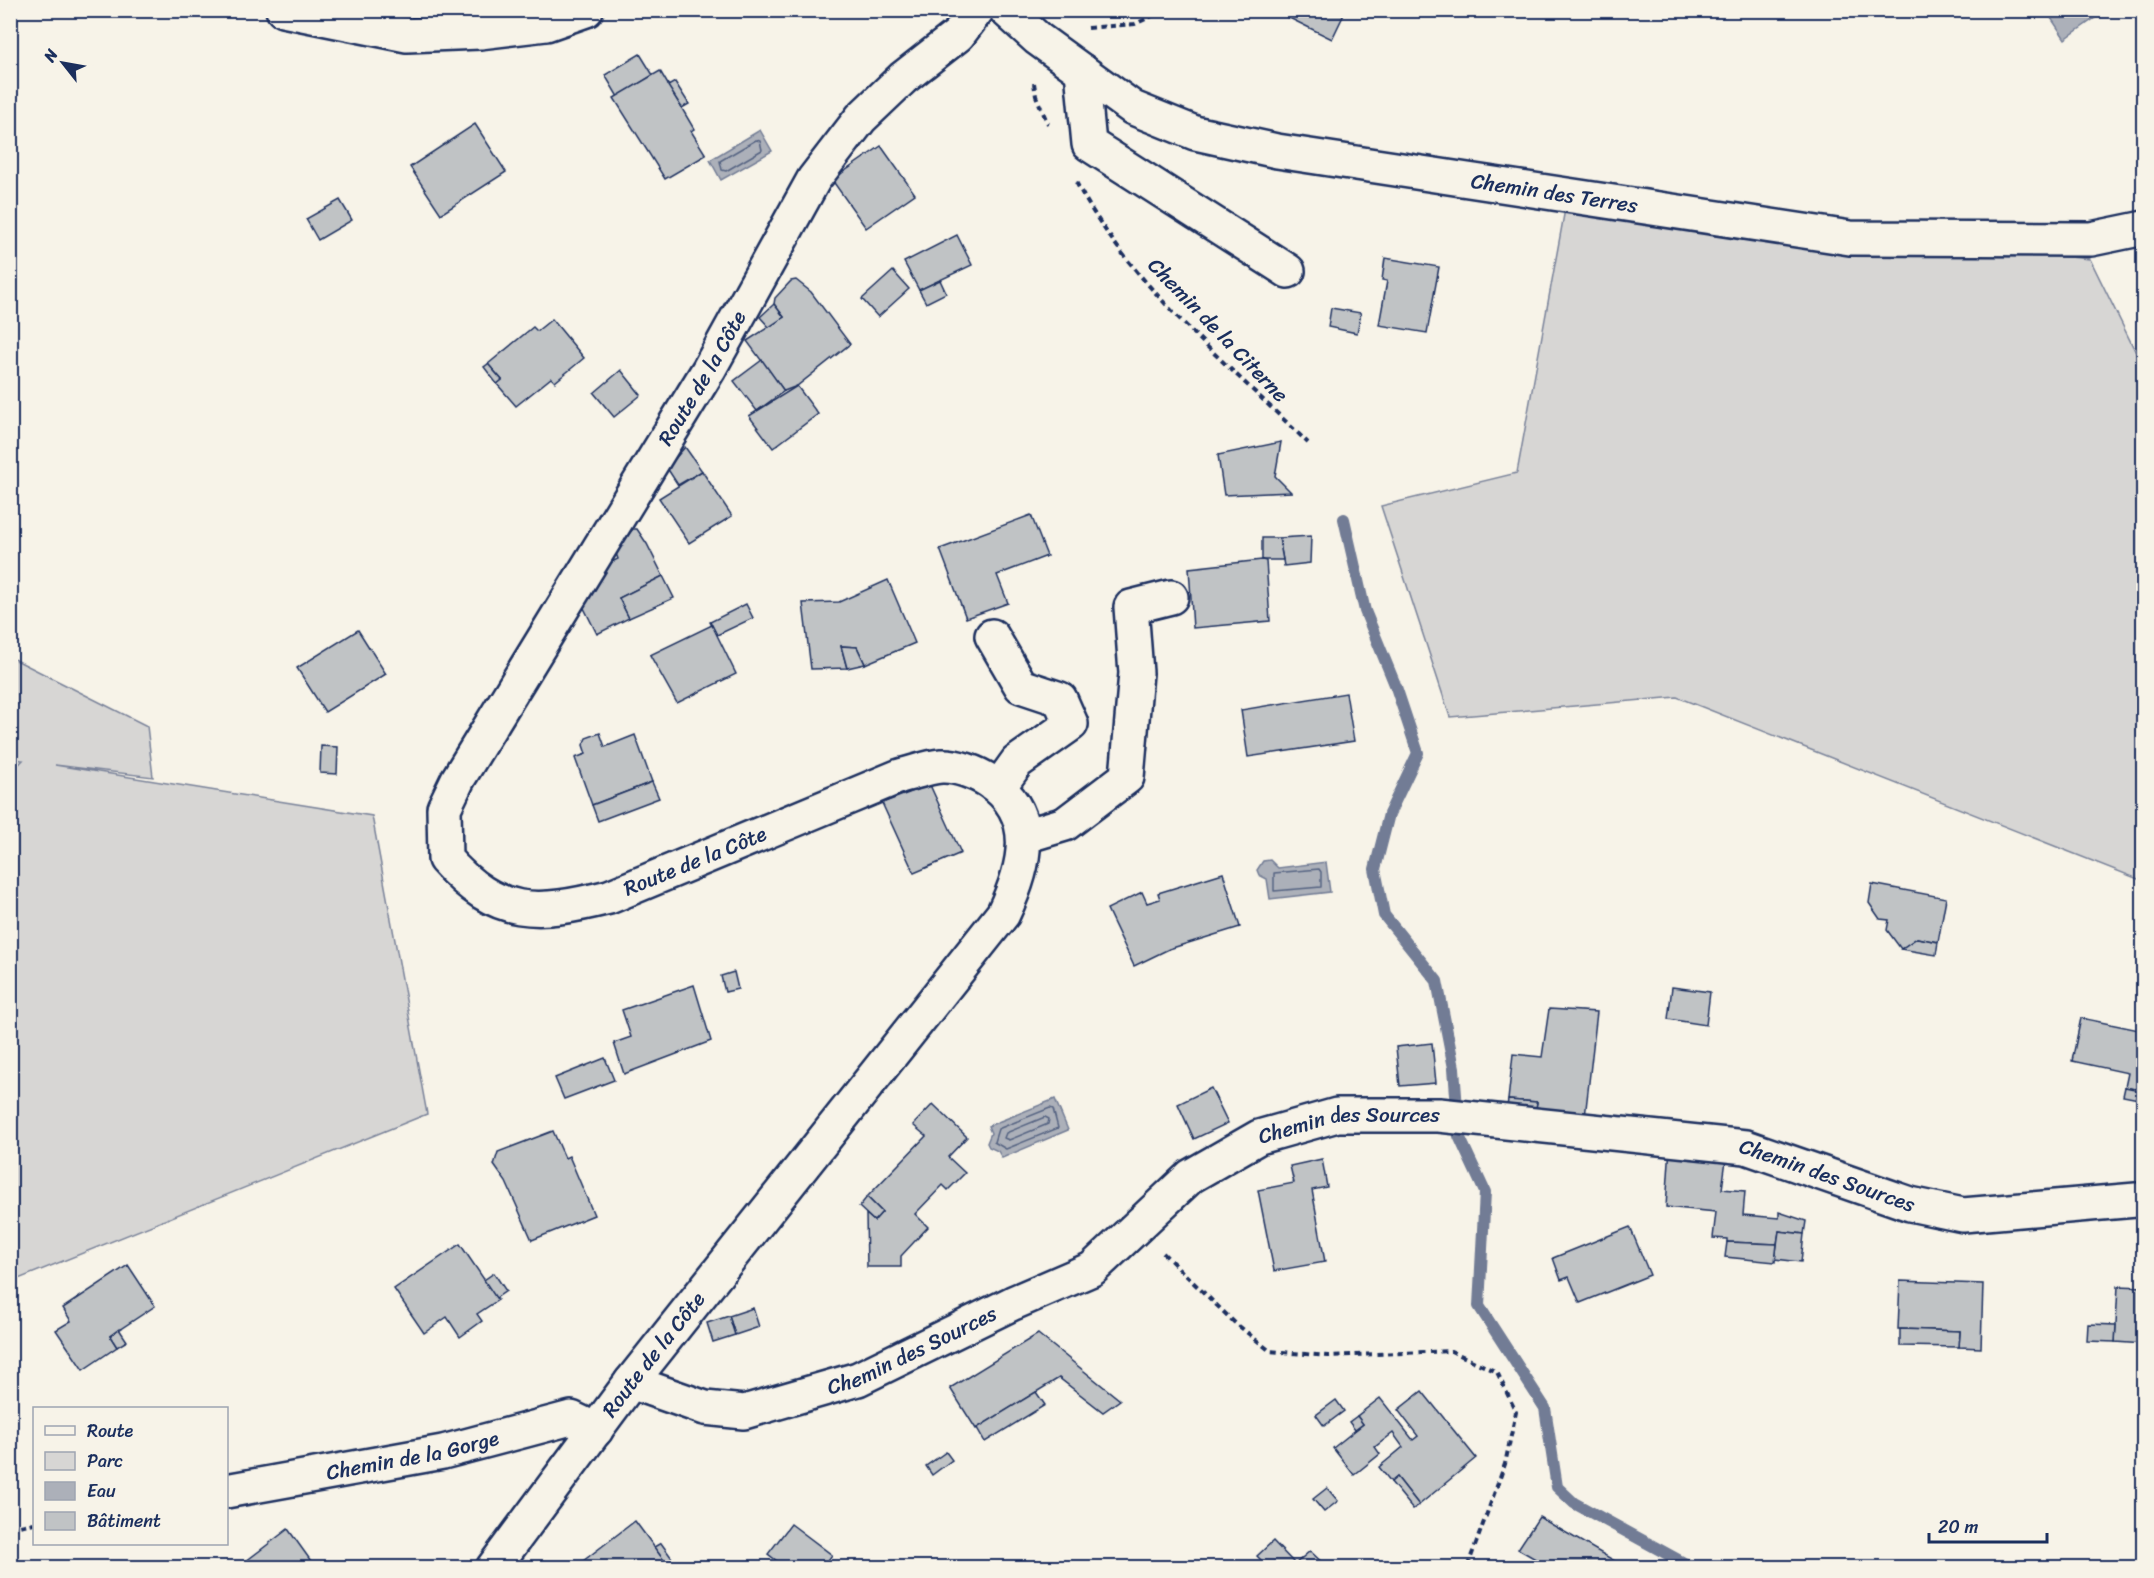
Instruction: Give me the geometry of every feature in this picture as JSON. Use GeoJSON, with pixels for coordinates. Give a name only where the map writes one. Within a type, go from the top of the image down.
{"type":"FeatureCollection","features":[{"type":"Feature","properties":{"kind":"street"},"geometry":{"type":"LineString","coordinates":[[283,10],[407,35],[480,32],[546,24],[586,10]]}},
{"type":"Feature","properties":{"kind":"street","name":"Route de la Côte"},"geometry":{"type":"LineString","coordinates":[[493,1568],[631,1382],[1003,914],[1019,880],[1024,836],[1014,805],[999,788],[979,774],[942,766],[900,776],[609,897],[560,908],[537,910],[487,897],[468,884],[445,859],[444,808],[458,779],[709,369],[814,179],[861,118],[903,78],[958,35],[977,10]]}},
{"type":"Feature","properties":{"kind":"street","name":"Chemin des Terres"},"geometry":{"type":"LineString","coordinates":[[1006,10],[1038,39],[1133,108],[1196,133],[1278,151],[1560,196],[1850,238],[2091,239],[2144,228]]}},
{"type":"Feature","properties":{"kind":"street"},"geometry":{"type":"LineString","coordinates":[[1082,71],[1089,144],[1288,271]]}},
{"type":"Feature","properties":{"kind":"street"},"geometry":{"type":"LineString","coordinates":[[1024,836],[1065,824],[1127,777],[1137,673],[1131,608],[1171,597]]}},
{"type":"Feature","properties":{"kind":"street"},"geometry":{"type":"LineString","coordinates":[[992,636],[1021,686],[1060,699],[1071,724],[1017,762],[999,788]]}},
{"type":"Feature","properties":{"kind":"street","name":"Chemin des Sources"},"geometry":{"type":"LineString","coordinates":[[631,1382],[705,1408],[744,1412],[858,1379],[1013,1303],[1092,1269],[1191,1176],[1259,1137],[1337,1114],[1439,1115],[1746,1147],[1910,1204],[1963,1215],[2136,1200]]}},
{"type":"Feature","properties":{"kind":"street","name":"Chemin de la Gorge"},"geometry":{"type":"LineString","coordinates":[[228,1491],[443,1452],[571,1418],[596,1430]]}},
{"type":"Feature","properties":{"kind":"path"},"geometry":{"type":"LineString","coordinates":[[1049,126],[1036,96],[1031,60],[1038,39],[1075,29],[1135,24],[1165,10]]}},
{"type":"Feature","properties":{"kind":"path","name":"Chemin de la Citerne"},"geometry":{"type":"LineString","coordinates":[[1073,176],[1094,216],[1159,296],[1308,443]]}},
{"type":"Feature","properties":{"kind":"path"},"geometry":{"type":"LineString","coordinates":[[1136,1226],[1234,1322],[1270,1351],[1328,1356],[1451,1352],[1497,1372],[1515,1412],[1504,1464],[1467,1568]]}},
{"type":"Feature","properties":{"kind":"path"},"geometry":{"type":"LineString","coordinates":[[10,1528],[33,1523]]}},
{"type":"Feature","properties":{"kind":"green space"},"geometry":{"type":"Polygon","coordinates":[[[1565,209],[2090,259],[2143,367],[2143,881],[1677,697],[1450,717],[1381,506],[1517,473],[1565,209]]]}},
{"type":"Feature","properties":{"kind":"green space"},"geometry":{"type":"Polygon","coordinates":[[[10,657],[147,726],[153,777],[55,765],[372,816],[427,1114],[11,1282],[10,773],[23,760],[11,759],[10,657]]]}},
{"type":"Feature","properties":{"kind":"water"},"geometry":{"type":"Polygon","coordinates":[[[2061,11],[2105,11],[2065,39],[2051,18],[2061,11]]]}},
{"type":"Feature","properties":{"kind":"water"},"geometry":{"type":"Polygon","coordinates":[[[760,130],[772,151],[721,180],[710,160],[760,130]]]}},
{"type":"Feature","properties":{"kind":"water"},"geometry":{"type":"Polygon","coordinates":[[[1270,860],[1278,868],[1326,862],[1330,892],[1270,899],[1267,879],[1259,875],[1257,870],[1263,861],[1270,860]]]}},
{"type":"Feature","properties":{"kind":"water"},"geometry":{"type":"Polygon","coordinates":[[[1055,1099],[1068,1130],[1002,1158],[998,1151],[989,1147],[987,1143],[991,1133],[988,1126],[1055,1099]]]}},
{"type":"Feature","properties":{"kind":"building"},"geometry":{"type":"Polygon","coordinates":[[[1273,10],[1346,10],[1332,39],[1273,10]]]}},
{"type":"Feature","properties":{"kind":"building"},"geometry":{"type":"Polygon","coordinates":[[[640,54],[653,75],[618,97],[605,75],[640,54]]]}},
{"type":"Feature","properties":{"kind":"building"},"geometry":{"type":"Polygon","coordinates":[[[660,71],[694,129],[691,131],[706,155],[665,179],[614,98],[660,71]]]}},
{"type":"Feature","properties":{"kind":"building"},"geometry":{"type":"Polygon","coordinates":[[[675,82],[689,104],[682,108],[668,86],[675,82]]]}},
{"type":"Feature","properties":{"kind":"building"},"geometry":{"type":"Polygon","coordinates":[[[475,124],[506,172],[441,214],[410,167],[475,124]]]}},
{"type":"Feature","properties":{"kind":"building"},"geometry":{"type":"Polygon","coordinates":[[[881,146],[915,194],[866,228],[832,180],[881,146]]]}},
{"type":"Feature","properties":{"kind":"building"},"geometry":{"type":"Polygon","coordinates":[[[340,200],[352,220],[318,240],[306,219],[340,200]]]}},
{"type":"Feature","properties":{"kind":"building"},"geometry":{"type":"Polygon","coordinates":[[[957,235],[972,265],[919,290],[904,262],[957,235]]]}},
{"type":"Feature","properties":{"kind":"building"},"geometry":{"type":"Polygon","coordinates":[[[1385,258],[1439,267],[1427,333],[1379,325],[1387,281],[1382,280],[1385,258]]]}},
{"type":"Feature","properties":{"kind":"building"},"geometry":{"type":"Polygon","coordinates":[[[893,271],[909,289],[878,317],[862,299],[893,271]]]}},
{"type":"Feature","properties":{"kind":"building"},"geometry":{"type":"Polygon","coordinates":[[[796,280],[811,292],[850,344],[797,386],[784,391],[747,341],[784,317],[774,304],[775,298],[791,281],[796,280]]]}},
{"type":"Feature","properties":{"kind":"building"},"geometry":{"type":"Polygon","coordinates":[[[940,280],[946,293],[926,303],[919,290],[940,280]]]}},
{"type":"Feature","properties":{"kind":"building"},"geometry":{"type":"Polygon","coordinates":[[[774,304],[784,317],[769,327],[760,317],[774,304]]]}},
{"type":"Feature","properties":{"kind":"building"},"geometry":{"type":"Polygon","coordinates":[[[1331,308],[1361,313],[1357,333],[1328,327],[1331,308]]]}},
{"type":"Feature","properties":{"kind":"building"},"geometry":{"type":"Polygon","coordinates":[[[552,319],[584,358],[555,382],[551,378],[516,406],[497,384],[502,380],[488,364],[533,327],[537,331],[552,319]]]}},
{"type":"Feature","properties":{"kind":"building"},"geometry":{"type":"Polygon","coordinates":[[[762,360],[784,391],[757,411],[734,381],[762,360]]]}},
{"type":"Feature","properties":{"kind":"building"},"geometry":{"type":"Polygon","coordinates":[[[488,364],[502,380],[497,384],[484,367],[488,364]]]}},
{"type":"Feature","properties":{"kind":"building"},"geometry":{"type":"Polygon","coordinates":[[[621,370],[641,395],[614,417],[594,393],[621,370]]]}},
{"type":"Feature","properties":{"kind":"building"},"geometry":{"type":"Polygon","coordinates":[[[797,386],[818,414],[773,448],[749,416],[797,386]]]}},
{"type":"Feature","properties":{"kind":"building"},"geometry":{"type":"Polygon","coordinates":[[[1281,442],[1275,476],[1291,492],[1224,495],[1218,455],[1281,442]]]}},
{"type":"Feature","properties":{"kind":"building"},"geometry":{"type":"Polygon","coordinates":[[[685,447],[702,471],[678,485],[667,468],[685,447]]]}},
{"type":"Feature","properties":{"kind":"building"},"geometry":{"type":"Polygon","coordinates":[[[702,471],[732,516],[689,543],[659,498],[702,471]]]}},
{"type":"Feature","properties":{"kind":"building"},"geometry":{"type":"Polygon","coordinates":[[[1031,515],[1047,556],[997,575],[1008,603],[966,618],[940,549],[1031,515]]]}},
{"type":"Feature","properties":{"kind":"building"},"geometry":{"type":"Polygon","coordinates":[[[633,529],[637,529],[647,544],[663,576],[619,598],[629,618],[597,634],[581,602],[604,566],[618,559],[615,551],[633,529]]]}},
{"type":"Feature","properties":{"kind":"building"},"geometry":{"type":"Polygon","coordinates":[[[1311,536],[1310,563],[1284,566],[1279,538],[1311,536]]]}},
{"type":"Feature","properties":{"kind":"building"},"geometry":{"type":"Polygon","coordinates":[[[1262,538],[1279,538],[1283,560],[1262,560],[1262,538]]]}},
{"type":"Feature","properties":{"kind":"building"},"geometry":{"type":"Polygon","coordinates":[[[1266,561],[1270,621],[1193,628],[1189,568],[1266,561]]]}},
{"type":"Feature","properties":{"kind":"building"},"geometry":{"type":"Polygon","coordinates":[[[663,576],[674,598],[629,618],[619,598],[663,576]]]}},
{"type":"Feature","properties":{"kind":"building"},"geometry":{"type":"Polygon","coordinates":[[[888,580],[915,643],[865,664],[857,647],[841,646],[847,668],[811,669],[803,603],[839,602],[888,580]]]}},
{"type":"Feature","properties":{"kind":"building"},"geometry":{"type":"Polygon","coordinates":[[[746,604],[753,618],[717,635],[710,622],[746,604]]]}},
{"type":"Feature","properties":{"kind":"building"},"geometry":{"type":"Polygon","coordinates":[[[712,625],[736,674],[677,703],[650,655],[712,625]]]}},
{"type":"Feature","properties":{"kind":"building"},"geometry":{"type":"Polygon","coordinates":[[[358,630],[386,674],[325,712],[297,668],[358,630]]]}},
{"type":"Feature","properties":{"kind":"building"},"geometry":{"type":"Polygon","coordinates":[[[841,646],[857,647],[865,664],[847,668],[841,646]]]}},
{"type":"Feature","properties":{"kind":"building"},"geometry":{"type":"Polygon","coordinates":[[[1346,693],[1354,741],[1248,757],[1241,710],[1346,693]]]}},
{"type":"Feature","properties":{"kind":"building"},"geometry":{"type":"Polygon","coordinates":[[[600,733],[605,747],[635,735],[652,782],[592,805],[575,758],[586,754],[583,745],[586,738],[600,733]]]}},
{"type":"Feature","properties":{"kind":"building"},"geometry":{"type":"Polygon","coordinates":[[[321,746],[338,747],[337,774],[320,773],[321,746]]]}},
{"type":"Feature","properties":{"kind":"building"},"geometry":{"type":"Polygon","coordinates":[[[652,782],[659,798],[598,821],[592,805],[652,782]]]}},
{"type":"Feature","properties":{"kind":"building"},"geometry":{"type":"Polygon","coordinates":[[[930,785],[961,853],[914,873],[882,803],[930,785]]]}},
{"type":"Feature","properties":{"kind":"building"},"geometry":{"type":"Polygon","coordinates":[[[1223,873],[1240,927],[1169,949],[1134,966],[1107,909],[1142,892],[1147,903],[1160,899],[1158,893],[1223,873]]]}},
{"type":"Feature","properties":{"kind":"building"},"geometry":{"type":"Polygon","coordinates":[[[1872,884],[1946,898],[1938,942],[1917,938],[1901,949],[1887,930],[1889,920],[1880,919],[1869,903],[1872,884]]]}},
{"type":"Feature","properties":{"kind":"building"},"geometry":{"type":"Polygon","coordinates":[[[1917,938],[1938,942],[1936,955],[1901,949],[1917,938]]]}},
{"type":"Feature","properties":{"kind":"building"},"geometry":{"type":"Polygon","coordinates":[[[734,972],[738,989],[725,992],[721,976],[734,972]]]}},
{"type":"Feature","properties":{"kind":"building"},"geometry":{"type":"Polygon","coordinates":[[[694,985],[711,1041],[624,1074],[614,1043],[631,1037],[622,1010],[694,985]]]}},
{"type":"Feature","properties":{"kind":"building"},"geometry":{"type":"Polygon","coordinates":[[[1672,987],[1710,992],[1706,1025],[1668,1019],[1672,987]]]}},
{"type":"Feature","properties":{"kind":"building"},"geometry":{"type":"Polygon","coordinates":[[[1549,1009],[1597,1012],[1585,1117],[1535,1114],[1537,1102],[1508,1100],[1513,1054],[1542,1057],[1549,1009]]]}},
{"type":"Feature","properties":{"kind":"building"},"geometry":{"type":"Polygon","coordinates":[[[2081,1018],[2144,1031],[2144,1091],[2125,1087],[2128,1073],[2072,1061],[2081,1018]]]}},
{"type":"Feature","properties":{"kind":"building"},"geometry":{"type":"Polygon","coordinates":[[[1432,1043],[1436,1083],[1400,1086],[1396,1047],[1432,1043]]]}},
{"type":"Feature","properties":{"kind":"building"},"geometry":{"type":"Polygon","coordinates":[[[605,1058],[614,1080],[564,1099],[555,1078],[605,1058]]]}},
{"type":"Feature","properties":{"kind":"building"},"geometry":{"type":"Polygon","coordinates":[[[2125,1087],[2144,1091],[2144,1100],[2123,1096],[2125,1087]]]}},
{"type":"Feature","properties":{"kind":"building"},"geometry":{"type":"Polygon","coordinates":[[[1211,1088],[1228,1123],[1194,1139],[1178,1104],[1211,1088]]]}},
{"type":"Feature","properties":{"kind":"building"},"geometry":{"type":"Polygon","coordinates":[[[1508,1100],[1537,1102],[1535,1114],[1506,1111],[1508,1100]]]}},
{"type":"Feature","properties":{"kind":"building"},"geometry":{"type":"Polygon","coordinates":[[[933,1104],[967,1137],[948,1157],[965,1173],[948,1190],[943,1185],[915,1214],[928,1227],[901,1256],[901,1267],[867,1267],[866,1214],[874,1221],[882,1212],[867,1197],[926,1136],[913,1125],[933,1104]]]}},
{"type":"Feature","properties":{"kind":"building"},"geometry":{"type":"Polygon","coordinates":[[[553,1131],[565,1158],[569,1156],[594,1215],[532,1240],[506,1182],[494,1165],[498,1152],[553,1131]]]}},
{"type":"Feature","properties":{"kind":"building"},"geometry":{"type":"Polygon","coordinates":[[[1670,1146],[1727,1153],[1722,1189],[1745,1191],[1743,1215],[1779,1218],[1779,1212],[1806,1221],[1804,1234],[1779,1231],[1777,1244],[1727,1242],[1727,1239],[1713,1238],[1716,1212],[1666,1207],[1670,1146]]]}},
{"type":"Feature","properties":{"kind":"building"},"geometry":{"type":"Polygon","coordinates":[[[1322,1159],[1327,1187],[1312,1190],[1325,1262],[1274,1271],[1258,1190],[1294,1183],[1290,1166],[1322,1159]]]}},
{"type":"Feature","properties":{"kind":"building"},"geometry":{"type":"Polygon","coordinates":[[[867,1197],[882,1212],[874,1221],[859,1207],[867,1197]]]}},
{"type":"Feature","properties":{"kind":"building"},"geometry":{"type":"Polygon","coordinates":[[[1630,1227],[1650,1275],[1580,1303],[1569,1277],[1561,1280],[1553,1258],[1630,1227]]]}},
{"type":"Feature","properties":{"kind":"building"},"geometry":{"type":"Polygon","coordinates":[[[1779,1231],[1804,1234],[1801,1262],[1775,1259],[1779,1231]]]}},
{"type":"Feature","properties":{"kind":"building"},"geometry":{"type":"Polygon","coordinates":[[[1727,1242],[1777,1244],[1775,1262],[1725,1257],[1727,1242]]]}},
{"type":"Feature","properties":{"kind":"building"},"geometry":{"type":"Polygon","coordinates":[[[460,1244],[498,1300],[477,1314],[482,1321],[460,1337],[447,1317],[424,1333],[394,1289],[460,1244]]]}},
{"type":"Feature","properties":{"kind":"building"},"geometry":{"type":"Polygon","coordinates":[[[128,1265],[155,1306],[110,1336],[117,1347],[83,1370],[56,1330],[71,1321],[63,1308],[128,1265]]]}},
{"type":"Feature","properties":{"kind":"building"},"geometry":{"type":"Polygon","coordinates":[[[494,1273],[506,1291],[496,1298],[484,1280],[494,1273]]]}},
{"type":"Feature","properties":{"kind":"building"},"geometry":{"type":"Polygon","coordinates":[[[1900,1281],[1983,1284],[1981,1348],[1959,1347],[1960,1331],[1898,1329],[1900,1281]]]}},
{"type":"Feature","properties":{"kind":"building"},"geometry":{"type":"Polygon","coordinates":[[[2118,1286],[2144,1287],[2144,1344],[2115,1342],[2118,1286]]]}},
{"type":"Feature","properties":{"kind":"building"},"geometry":{"type":"Polygon","coordinates":[[[753,1308],[759,1327],[735,1335],[729,1316],[753,1308]]]}},
{"type":"Feature","properties":{"kind":"building"},"geometry":{"type":"Polygon","coordinates":[[[729,1316],[735,1335],[713,1342],[707,1323],[729,1316]]]}},
{"type":"Feature","properties":{"kind":"building"},"geometry":{"type":"Polygon","coordinates":[[[2088,1324],[2116,1325],[2115,1342],[2087,1341],[2088,1324]]]}},
{"type":"Feature","properties":{"kind":"building"},"geometry":{"type":"Polygon","coordinates":[[[119,1329],[127,1341],[117,1347],[110,1336],[119,1329]]]}},
{"type":"Feature","properties":{"kind":"building"},"geometry":{"type":"Polygon","coordinates":[[[1900,1329],[1960,1331],[1959,1347],[1900,1346],[1900,1329]]]}},
{"type":"Feature","properties":{"kind":"building"},"geometry":{"type":"Polygon","coordinates":[[[1038,1334],[1120,1400],[1103,1412],[1059,1378],[976,1429],[950,1388],[1038,1334]]]}},
{"type":"Feature","properties":{"kind":"building"},"geometry":{"type":"Polygon","coordinates":[[[1422,1391],[1476,1458],[1419,1505],[1397,1477],[1391,1482],[1379,1467],[1403,1447],[1393,1433],[1375,1447],[1380,1454],[1354,1475],[1333,1448],[1363,1424],[1357,1416],[1380,1398],[1413,1440],[1418,1436],[1398,1410],[1422,1391]]]}},
{"type":"Feature","properties":{"kind":"building"},"geometry":{"type":"Polygon","coordinates":[[[1036,1392],[1045,1405],[985,1442],[977,1428],[1036,1392]]]}},
{"type":"Feature","properties":{"kind":"building"},"geometry":{"type":"Polygon","coordinates":[[[1336,1400],[1344,1411],[1324,1426],[1316,1415],[1336,1400]]]}},
{"type":"Feature","properties":{"kind":"building"},"geometry":{"type":"Polygon","coordinates":[[[1357,1416],[1363,1424],[1355,1430],[1349,1422],[1357,1416]]]}},
{"type":"Feature","properties":{"kind":"building"},"geometry":{"type":"Polygon","coordinates":[[[946,1452],[952,1460],[932,1475],[926,1466],[946,1452]]]}},
{"type":"Feature","properties":{"kind":"building"},"geometry":{"type":"Polygon","coordinates":[[[1397,1477],[1419,1505],[1413,1509],[1391,1482],[1397,1477]]]}},
{"type":"Feature","properties":{"kind":"building"},"geometry":{"type":"Polygon","coordinates":[[[1327,1488],[1338,1501],[1324,1512],[1313,1499],[1327,1488]]]}},
{"type":"Feature","properties":{"kind":"building"},"geometry":{"type":"Polygon","coordinates":[[[1539,1517],[1620,1564],[1622,1568],[1551,1568],[1518,1549],[1539,1517]]]}},
{"type":"Feature","properties":{"kind":"building"},"geometry":{"type":"Polygon","coordinates":[[[635,1521],[666,1563],[660,1568],[574,1568],[635,1521]]]}},
{"type":"Feature","properties":{"kind":"building"},"geometry":{"type":"Polygon","coordinates":[[[791,1524],[832,1555],[822,1568],[786,1568],[768,1554],[791,1524]]]}},
{"type":"Feature","properties":{"kind":"building"},"geometry":{"type":"Polygon","coordinates":[[[288,1529],[316,1568],[237,1568],[288,1529]]]}},
{"type":"Feature","properties":{"kind":"building"},"geometry":{"type":"Polygon","coordinates":[[[1273,1541],[1295,1564],[1310,1551],[1328,1568],[1269,1568],[1257,1556],[1273,1541]]]}},
{"type":"Feature","properties":{"kind":"building"},"geometry":{"type":"Polygon","coordinates":[[[661,1543],[679,1568],[660,1568],[666,1563],[654,1547],[661,1543]]]}},
{"type":"Feature","properties":{"kind":"waterway"},"geometry":{"type":"LineString","coordinates":[[1344,519],[1365,611],[1396,687],[1418,753],[1389,814],[1375,869],[1384,915],[1437,981],[1454,1068],[1459,1136],[1485,1192],[1479,1306],[1545,1408],[1557,1487],[1574,1503],[1693,1568]]}}]}
